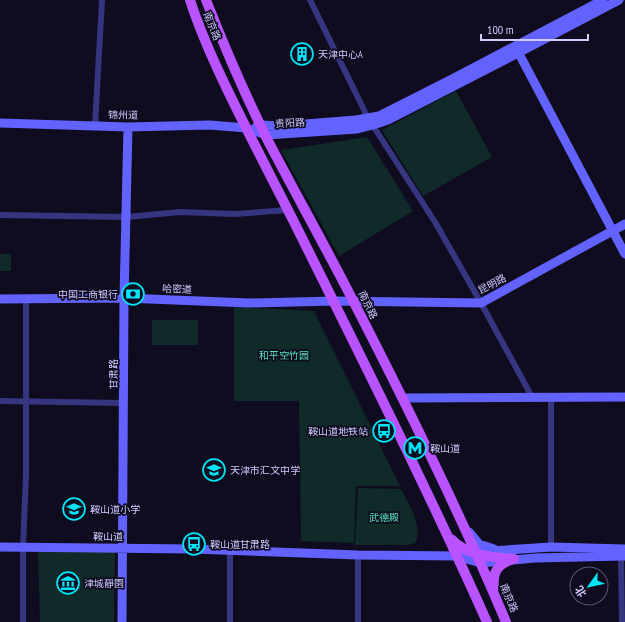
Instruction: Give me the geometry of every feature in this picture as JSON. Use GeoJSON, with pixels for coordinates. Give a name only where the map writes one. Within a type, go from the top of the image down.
{"type":"FeatureCollection","features":[{"type":"Feature","properties":{"kind":"main road","name":"南京路"},"geometry":{"type":"LineString","coordinates":[[190,0],[196,20],[210,53],[446,533],[487,622]]}},
{"type":"Feature","properties":{"kind":"main road","name":"南京路"},"geometry":{"type":"LineString","coordinates":[[206,0],[224,45],[261,126],[354,302],[402,398],[462,521],[506,622]]}},
{"type":"Feature","properties":{"kind":"main road"},"geometry":{"type":"LineString","coordinates":[[446,533],[458,546],[477,555],[514,559]]}},
{"type":"Feature","properties":{"kind":"main road"},"geometry":{"type":"LineString","coordinates":[[496,597],[493,581],[494,572],[500,566],[514,559]]}},
{"type":"Feature","properties":{"kind":"street"},"geometry":{"type":"LineString","coordinates":[[95,126],[102,0]]}},
{"type":"Feature","properties":{"kind":"street"},"geometry":{"type":"LineString","coordinates":[[310,0],[371,122],[435,222],[482,303],[532,397]]}},
{"type":"Feature","properties":{"kind":"street","name":"贵阳路"},"geometry":{"type":"LineString","coordinates":[[246,128],[261,126],[371,122],[395,116],[517,50],[603,0]]}},
{"type":"Feature","properties":{"kind":"street","name":"贵阳路"},"geometry":{"type":"LineString","coordinates":[[517,50],[619,0]]}},
{"type":"Feature","properties":{"kind":"street"},"geometry":{"type":"LineString","coordinates":[[517,50],[625,254]]}},
{"type":"Feature","properties":{"kind":"street","name":"贵阳路"},"geometry":{"type":"LineString","coordinates":[[246,128],[266,135],[357,129],[371,122]]}},
{"type":"Feature","properties":{"kind":"street","name":"锦州道"},"geometry":{"type":"LineString","coordinates":[[0,123],[128,127],[210,126],[246,128]]}},
{"type":"Feature","properties":{"kind":"street","name":"甘肃路"},"geometry":{"type":"LineString","coordinates":[[122,622],[124,298],[128,127]]}},
{"type":"Feature","properties":{"kind":"street"},"geometry":{"type":"LineString","coordinates":[[0,215],[127,217],[180,212],[235,214],[288,210]]}},
{"type":"Feature","properties":{"kind":"street","name":"昆明路"},"geometry":{"type":"LineString","coordinates":[[354,302],[482,303],[625,224]]}},
{"type":"Feature","properties":{"kind":"street","name":"哈密道"},"geometry":{"type":"LineString","coordinates":[[0,299],[124,298],[249,302],[354,302]]}},
{"type":"Feature","properties":{"kind":"street"},"geometry":{"type":"LineString","coordinates":[[23,622],[23,547],[26,475],[26,299]]}},
{"type":"Feature","properties":{"kind":"street"},"geometry":{"type":"LineString","coordinates":[[551,397],[551,547]]}},
{"type":"Feature","properties":{"kind":"street"},"geometry":{"type":"LineString","coordinates":[[402,398],[625,398]]}},
{"type":"Feature","properties":{"kind":"street"},"geometry":{"type":"LineString","coordinates":[[0,402],[124,403]]}},
{"type":"Feature","properties":{"kind":"street"},"geometry":{"type":"LineString","coordinates":[[462,521],[474,540],[479,544],[499,550]]}},
{"type":"Feature","properties":{"kind":"street","name":"鞍山道"},"geometry":{"type":"LineString","coordinates":[[0,547],[122,547],[358,555],[456,556],[477,555],[499,550],[551,547],[623,553]]}},
{"type":"Feature","properties":{"kind":"street"},"geometry":{"type":"LineString","coordinates":[[230,550],[230,622]]}},
{"type":"Feature","properties":{"kind":"street"},"geometry":{"type":"LineString","coordinates":[[514,559],[623,553],[622,622]]}},
{"type":"Feature","properties":{"kind":"street"},"geometry":{"type":"LineString","coordinates":[[358,555],[358,622]]}},
{"type":"Feature","properties":{"kind":"street","name":"鞍山道"},"geometry":{"type":"LineString","coordinates":[[456,556],[477,555]]}},
{"type":"Feature","properties":{"kind":"green space"},"geometry":{"type":"Polygon","coordinates":[[[456,91],[492,157],[423,196],[382,130],[456,91]]]}},
{"type":"Feature","properties":{"kind":"green space"},"geometry":{"type":"Polygon","coordinates":[[[367,137],[413,211],[339,256],[281,150],[367,137]]]}},
{"type":"Feature","properties":{"kind":"green space"},"geometry":{"type":"Polygon","coordinates":[[[0,254],[11,254],[11,271],[0,271],[0,254]]]}},
{"type":"Feature","properties":{"kind":"green space","name":"和平空竹园"},"geometry":{"type":"Polygon","coordinates":[[[234,307],[314,311],[400,486],[356,486],[354,543],[301,541],[299,401],[234,401],[234,307]]]}},
{"type":"Feature","properties":{"kind":"green space"},"geometry":{"type":"Polygon","coordinates":[[[152,320],[198,320],[198,345],[152,345],[152,320]]]}},
{"type":"Feature","properties":{"kind":"green space","name":"武德殿"},"geometry":{"type":"Polygon","coordinates":[[[358,488],[401,489],[414,515],[418,530],[415,543],[407,545],[355,545],[358,488]]]}},
{"type":"Feature","properties":{"kind":"green space"},"geometry":{"type":"Polygon","coordinates":[[[38,549],[115,550],[114,622],[40,622],[38,549]]]}},
{"type":"Feature","properties":{"kind":"place","name":"天津中心A"},"geometry":{"type":"Point","coordinates":[302,54]}},
{"type":"Feature","properties":{"kind":"place","name":"中国工商银行"},"geometry":{"type":"Point","coordinates":[133,294]}},
{"type":"Feature","properties":{"kind":"place","name":"鞍山道地铁站"},"geometry":{"type":"Point","coordinates":[384,431]}},
{"type":"Feature","properties":{"kind":"place","name":"鞍山道"},"geometry":{"type":"Point","coordinates":[415,448]}},
{"type":"Feature","properties":{"kind":"place","name":"天津市汇文中学"},"geometry":{"type":"Point","coordinates":[214,470]}},
{"type":"Feature","properties":{"kind":"place","name":"鞍山道小学"},"geometry":{"type":"Point","coordinates":[74,509]}},
{"type":"Feature","properties":{"kind":"place","name":"鞍山道甘肃路"},"geometry":{"type":"Point","coordinates":[194,544]}},
{"type":"Feature","properties":{"kind":"place","name":"津城靜園"},"geometry":{"type":"Point","coordinates":[68,583]}}]}
